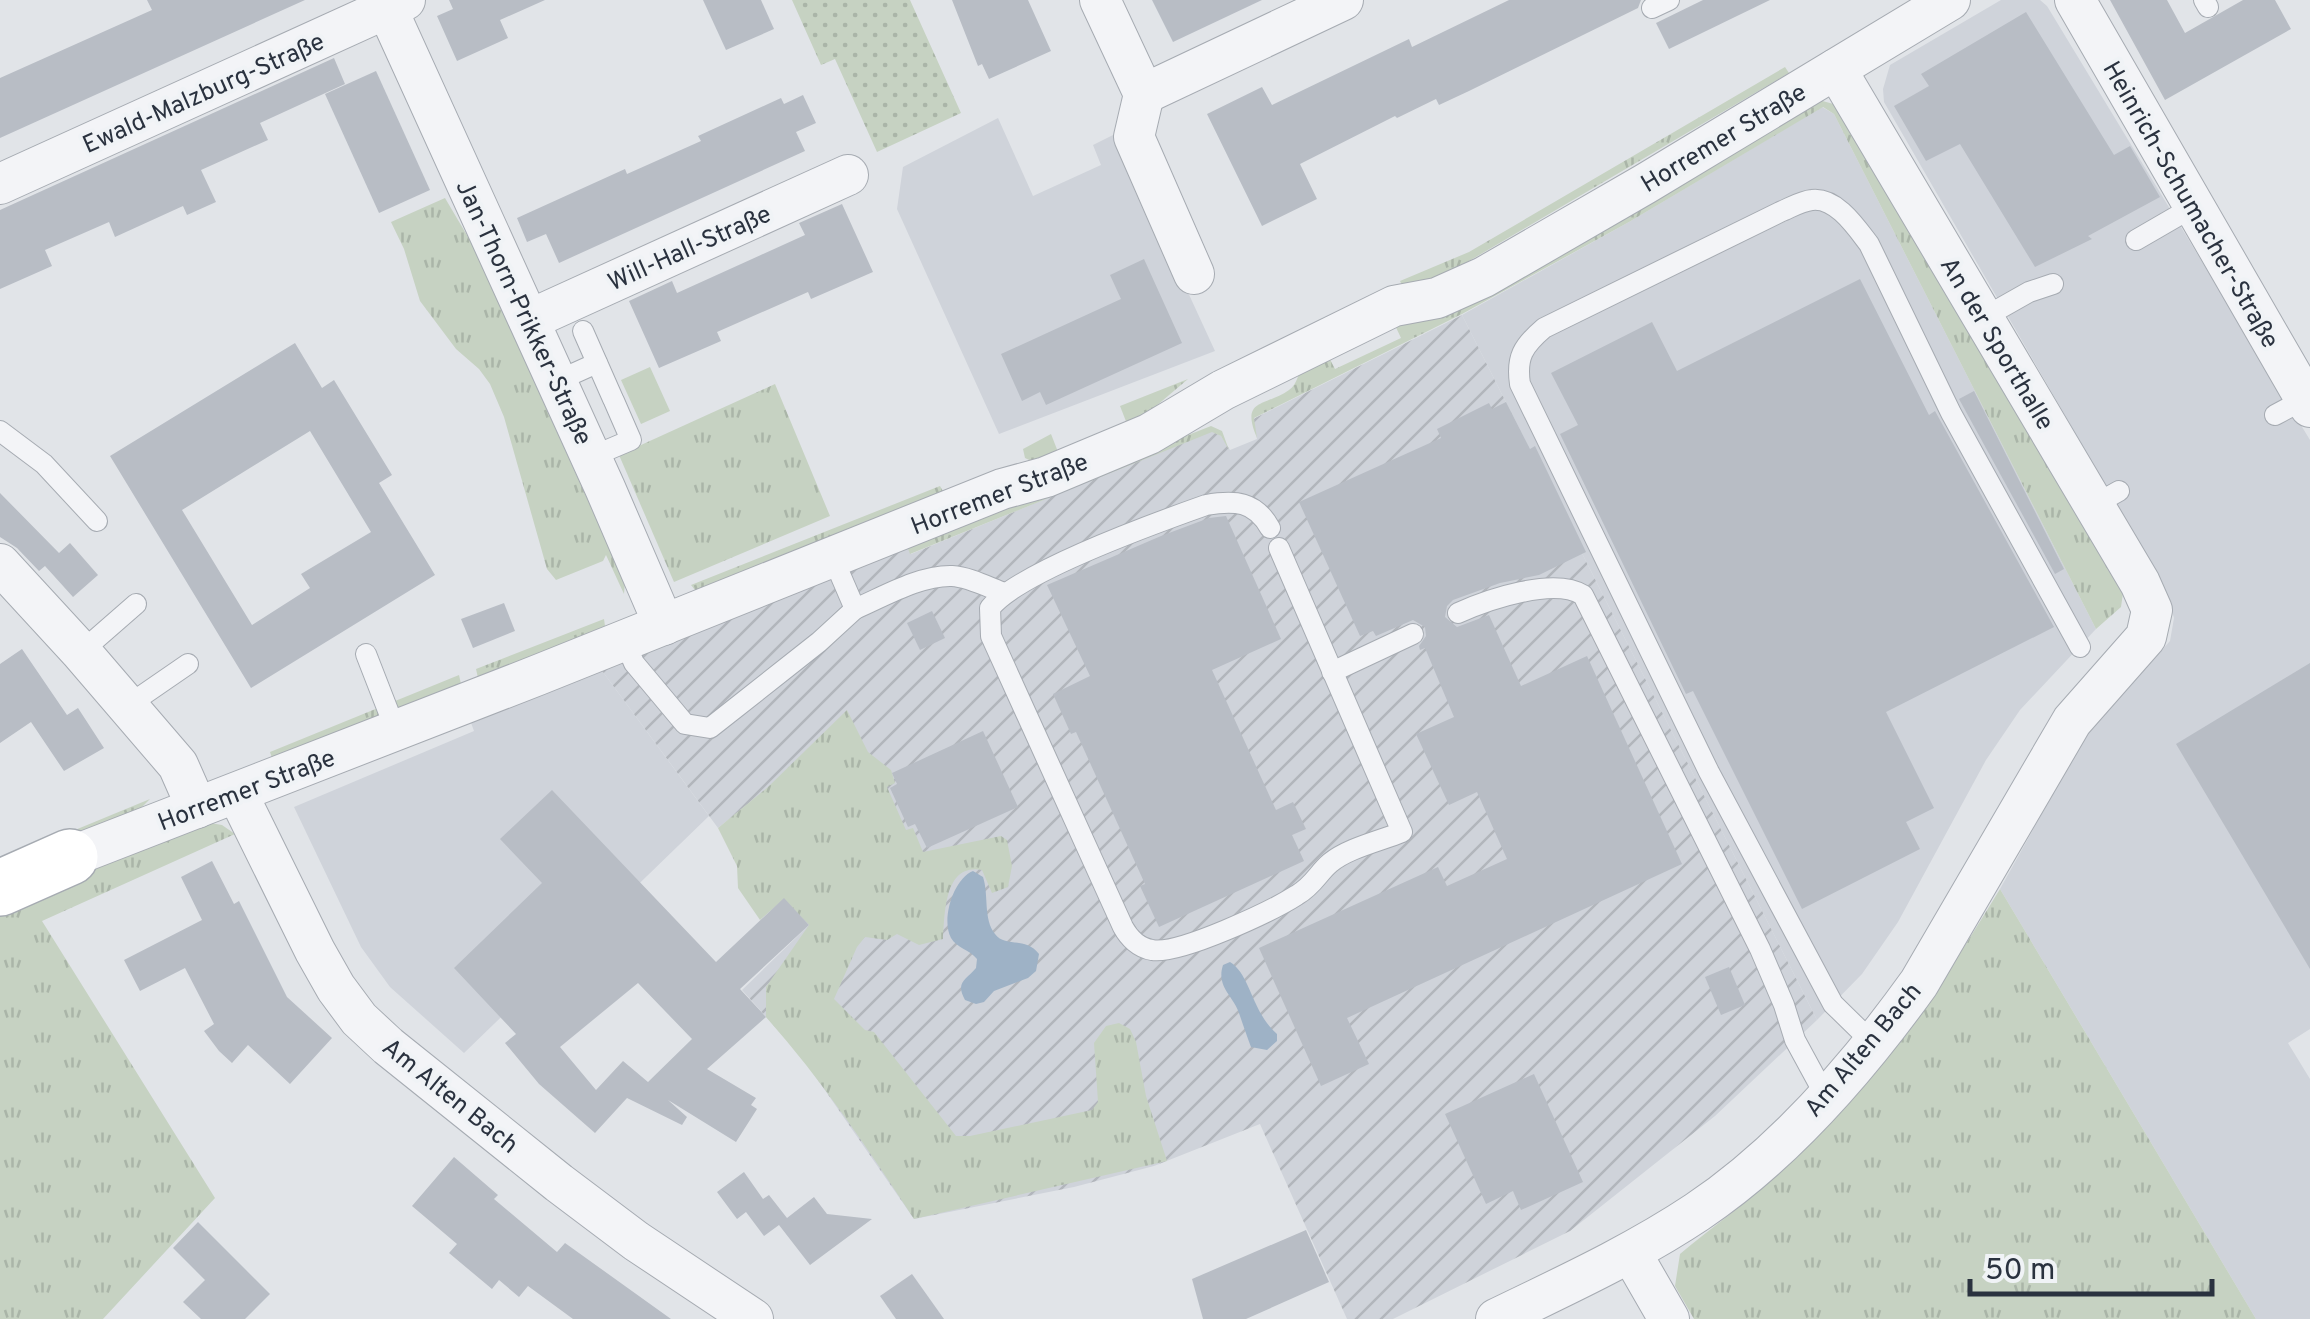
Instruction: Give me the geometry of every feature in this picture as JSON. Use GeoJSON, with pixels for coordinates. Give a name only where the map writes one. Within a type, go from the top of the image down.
{"type":"FeatureCollection","features":[{"type":"Feature","properties":{"kind":"main road","name":"Horremer Straße"},"geometry":{"type":"LineString","coordinates":[[0,888],[70,857]]}},
{"type":"Feature","properties":{"kind":"street"},"geometry":{"type":"LineString","coordinates":[[1100,0],[1144,94],[1134,137],[1194,274]]}},
{"type":"Feature","properties":{"kind":"street"},"geometry":{"type":"LineString","coordinates":[[1144,94],[1342,0]]}},
{"type":"Feature","properties":{"kind":"street","name":"Horremer Straße"},"geometry":{"type":"LineString","coordinates":[[70,857],[1149,434],[1223,390],[1394,306],[1436,298],[1484,277],[1950,0]]}},
{"type":"Feature","properties":{"kind":"street","name":"Heinrich-Schumacher-Straße"},"geometry":{"type":"LineString","coordinates":[[2075,0],[2192,207],[2297,407]]}},
{"type":"Feature","properties":{"kind":"street","name":"Ewald-Malzburg-Straße"},"geometry":{"type":"LineString","coordinates":[[0,184],[392,3]]}},
{"type":"Feature","properties":{"kind":"street","name":"Jan-Thorn-Prikker-Straße"},"geometry":{"type":"LineString","coordinates":[[392,3],[664,625]]}},
{"type":"Feature","properties":{"kind":"street","name":"An der Sporthalle"},"geometry":{"type":"LineString","coordinates":[[1836,69],[1983,318],[2106,498],[2150,600],[2152,620]]}},
{"type":"Feature","properties":{"kind":"street","name":"Will-Hall-Straße"},"geometry":{"type":"LineString","coordinates":[[529,320],[848,175]]}},
{"type":"Feature","properties":{"kind":"street"},"geometry":{"type":"LineString","coordinates":[[0,564],[178,765],[197,808]]}},
{"type":"Feature","properties":{"kind":"street","name":"Am Alten Bach"},"geometry":{"type":"LineString","coordinates":[[1496,1319],[1631,1253],[1698,1211],[1741,1178],[1826,1097],[1919,983],[2072,721],[2146,637],[2152,620]]}},
{"type":"Feature","properties":{"kind":"street","name":"Am Alten Bach"},"geometry":{"type":"LineString","coordinates":[[238,793],[315,951],[359,1018],[388,1046],[558,1183],[753,1319]]}},
{"type":"Feature","properties":{"kind":"street"},"geometry":{"type":"LineString","coordinates":[[1631,1253],[1669,1319]]}},
{"type":"Feature","properties":{"kind":"lane"},"geometry":{"type":"LineString","coordinates":[[1873,1043],[1833,1004],[1708,772],[1520,384],[1517,360],[1528,341],[1544,328],[1780,212],[1813,199],[1830,204],[1853,222],[1869,244],[1951,413],[2080,647]]}},
{"type":"Feature","properties":{"kind":"lane"},"geometry":{"type":"LineString","coordinates":[[2136,240],[2192,207]]}},
{"type":"Feature","properties":{"kind":"lane"},"geometry":{"type":"LineString","coordinates":[[1983,318],[2053,284]]}},
{"type":"Feature","properties":{"kind":"lane"},"geometry":{"type":"LineString","coordinates":[[583,331],[630,440],[591,456]]}},
{"type":"Feature","properties":{"kind":"lane"},"geometry":{"type":"LineString","coordinates":[[557,381],[597,363]]}},
{"type":"Feature","properties":{"kind":"lane"},"geometry":{"type":"LineString","coordinates":[[0,431],[44,464],[97,522]]}},
{"type":"Feature","properties":{"kind":"lane"},"geometry":{"type":"LineString","coordinates":[[1228,501],[1252,506],[1262,514],[1274,538],[1402,832],[1327,865],[1320,878],[1295,897],[1192,944],[1152,950],[1138,945],[1123,926],[991,636],[990,608],[1004,594],[1044,572],[1206,505],[1228,501]]}},
{"type":"Feature","properties":{"kind":"lane"},"geometry":{"type":"LineString","coordinates":[[833,558],[854,609]]}},
{"type":"Feature","properties":{"kind":"lane"},"geometry":{"type":"LineString","coordinates":[[624,640],[634,662],[685,724],[710,728],[820,642],[854,609],[947,577],[961,578],[1004,594]]}},
{"type":"Feature","properties":{"kind":"lane"},"geometry":{"type":"LineString","coordinates":[[1458,613],[1479,603],[1554,586],[1572,588],[1583,595],[1760,949],[1795,1040],[1826,1097]]}},
{"type":"Feature","properties":{"kind":"lane"},"geometry":{"type":"LineString","coordinates":[[81,652],[136,604]]}},
{"type":"Feature","properties":{"kind":"lane"},"geometry":{"type":"LineString","coordinates":[[1332,672],[1413,634]]}},
{"type":"Feature","properties":{"kind":"lane"},"geometry":{"type":"LineString","coordinates":[[366,654],[396,731]]}},
{"type":"Feature","properties":{"kind":"lane"},"geometry":{"type":"LineString","coordinates":[[127,706],[188,664]]}},
{"type":"Feature","properties":{"kind":"shaded area"},"geometry":{"type":"Polygon","coordinates":[[[2001,0],[2040,0],[2047,6],[2310,440],[2310,1029],[2288,1043],[2310,1079],[2310,1319],[2256,1319],[2000,889],[2084,738],[2170,641],[2174,618],[2169,601],[2103,481],[1884,102],[1883,89],[1890,65],[2001,0]]]}},
{"type":"Feature","properties":{"kind":"shaded area"},"geometry":{"type":"Polygon","coordinates":[[[1822,107],[1834,114],[2096,629],[2020,710],[1986,760],[1898,922],[1862,974],[1817,1020],[1462,315],[1629,222],[1822,107]]]}},
{"type":"Feature","properties":{"kind":"shaded area"},"geometry":{"type":"Polygon","coordinates":[[[998,118],[1033,196],[1101,165],[1093,145],[1115,134],[1215,351],[999,434],[897,209],[903,167],[998,118]]]}},
{"type":"Feature","properties":{"kind":"shaded area"},"geometry":{"type":"Polygon","coordinates":[[[1462,315],[1817,1020],[1715,1116],[1570,1231],[1393,1319],[1347,1319],[1260,1124],[1154,1166],[1074,1187],[914,1219],[802,1057],[742,990],[809,925],[769,787],[718,828],[600,668],[907,546],[911,554],[1212,431],[1221,436],[1230,450],[1257,439],[1253,419],[1462,315]]]}},
{"type":"Feature","properties":{"kind":"shaded area"},"geometry":{"type":"Polygon","coordinates":[[[600,668],[709,816],[464,1053],[390,987],[361,947],[294,807],[474,731],[470,720],[600,668]]]}},
{"type":"Feature","properties":{"kind":"green space"},"geometry":{"type":"Polygon","coordinates":[[[792,0],[910,0],[961,113],[877,152],[835,59],[821,65],[792,0]]]}},
{"type":"Feature","properties":{"kind":"green space"},"geometry":{"type":"Polygon","coordinates":[[[1785,67],[1789,73],[1454,273],[1402,285],[1400,281],[1469,252],[1785,67]]]}},
{"type":"Feature","properties":{"kind":"green space"},"geometry":{"type":"Polygon","coordinates":[[[1819,100],[1837,105],[2123,593],[2121,607],[2096,629],[1834,114],[1823,107],[1629,222],[1462,314],[1254,418],[1257,438],[1251,416],[1253,410],[1292,387],[1307,361],[1325,350],[1335,369],[1401,338],[1392,319],[1819,100]]]}},
{"type":"Feature","properties":{"kind":"green space"},"geometry":{"type":"Polygon","coordinates":[[[445,198],[471,242],[625,582],[624,594],[606,555],[603,561],[556,580],[547,569],[504,417],[490,384],[456,349],[420,301],[391,222],[445,198]]]}},
{"type":"Feature","properties":{"kind":"green space"},"geometry":{"type":"Polygon","coordinates":[[[650,367],[670,411],[641,424],[621,380],[650,367]]]}},
{"type":"Feature","properties":{"kind":"green space"},"geometry":{"type":"Polygon","coordinates":[[[1188,379],[1129,429],[1120,406],[1188,379]]]}},
{"type":"Feature","properties":{"kind":"green space"},"geometry":{"type":"Polygon","coordinates":[[[775,384],[830,516],[674,582],[619,455],[775,384]]]}},
{"type":"Feature","properties":{"kind":"green space"},"geometry":{"type":"Polygon","coordinates":[[[1211,426],[1222,431],[1229,450],[1221,436],[1212,432],[910,554],[907,546],[1211,426]]]}},
{"type":"Feature","properties":{"kind":"green space"},"geometry":{"type":"Polygon","coordinates":[[[1051,434],[1060,457],[1040,465],[1025,458],[1023,449],[1051,434]]]}},
{"type":"Feature","properties":{"kind":"green space"},"geometry":{"type":"Polygon","coordinates":[[[940,486],[944,493],[695,590],[691,585],[940,486]]]}},
{"type":"Feature","properties":{"kind":"green space"},"geometry":{"type":"Polygon","coordinates":[[[604,619],[605,626],[478,678],[476,669],[604,619]]]}},
{"type":"Feature","properties":{"kind":"green space"},"geometry":{"type":"Polygon","coordinates":[[[459,675],[461,684],[272,758],[270,752],[459,675]]]}},
{"type":"Feature","properties":{"kind":"green space"},"geometry":{"type":"Polygon","coordinates":[[[847,710],[868,752],[891,770],[895,783],[887,787],[906,830],[913,828],[923,852],[1001,836],[1007,840],[1012,866],[1008,887],[992,893],[982,870],[960,874],[949,892],[943,939],[919,945],[897,934],[887,940],[865,937],[834,999],[865,1030],[874,1032],[956,1136],[1092,1110],[1098,1102],[1094,1043],[1106,1026],[1119,1023],[1130,1029],[1136,1042],[1146,1096],[1167,1161],[914,1219],[825,1090],[766,1017],[766,987],[809,925],[784,899],[760,920],[738,888],[737,866],[718,828],[768,787],[847,710]]]}},
{"type":"Feature","properties":{"kind":"green space"},"geometry":{"type":"Polygon","coordinates":[[[150,799],[136,813],[0,861],[150,799]]]}},
{"type":"Feature","properties":{"kind":"green space"},"geometry":{"type":"Polygon","coordinates":[[[210,823],[222,825],[235,834],[42,921],[215,1198],[103,1319],[0,1319],[0,906],[210,823]]]}},
{"type":"Feature","properties":{"kind":"green space"},"geometry":{"type":"Polygon","coordinates":[[[2000,889],[2256,1319],[1694,1319],[1675,1286],[1680,1254],[1775,1177],[1840,1112],[1925,1005],[2000,889]]]}},
{"type":"Feature","properties":{"kind":"water"},"geometry":{"type":"Polygon","coordinates":[[[973,871],[983,877],[989,921],[995,934],[1028,945],[1039,954],[1036,971],[1028,978],[994,991],[984,1002],[976,1004],[965,1000],[961,989],[976,968],[977,959],[951,938],[947,921],[955,891],[973,871]]]}},
{"type":"Feature","properties":{"kind":"water"},"geometry":{"type":"Polygon","coordinates":[[[1230,962],[1243,975],[1262,1015],[1277,1034],[1277,1041],[1267,1050],[1251,1047],[1223,985],[1223,965],[1230,962]]]}},
{"type":"Feature","properties":{"kind":"building"},"geometry":{"type":"Polygon","coordinates":[[[147,0],[305,0],[0,138],[0,78],[152,10],[147,0]]]}},
{"type":"Feature","properties":{"kind":"building"},"geometry":{"type":"Polygon","coordinates":[[[449,0],[545,0],[500,20],[508,38],[457,61],[437,16],[453,9],[449,0]]]}},
{"type":"Feature","properties":{"kind":"building"},"geometry":{"type":"Polygon","coordinates":[[[703,0],[761,0],[774,29],[726,50],[703,0]]]}},
{"type":"Feature","properties":{"kind":"building"},"geometry":{"type":"Polygon","coordinates":[[[952,0],[1028,0],[1051,51],[989,79],[982,64],[978,66],[952,0]]]}},
{"type":"Feature","properties":{"kind":"building"},"geometry":{"type":"Polygon","coordinates":[[[1152,0],[1262,0],[1173,42],[1152,0]]]}},
{"type":"Feature","properties":{"kind":"building"},"geometry":{"type":"Polygon","coordinates":[[[1509,0],[1641,0],[1638,8],[1469,91],[1439,105],[1436,99],[1395,116],[1300,164],[1317,199],[1262,226],[1207,114],[1262,87],[1272,105],[1409,39],[1412,47],[1509,0]]]}},
{"type":"Feature","properties":{"kind":"building"},"geometry":{"type":"Polygon","coordinates":[[[1703,0],[1770,0],[1669,49],[1656,23],[1703,0]]]}},
{"type":"Feature","properties":{"kind":"building"},"geometry":{"type":"Polygon","coordinates":[[[2110,0],[2167,0],[2185,33],[2243,0],[2275,0],[2291,29],[2165,100],[2110,0]]]}},
{"type":"Feature","properties":{"kind":"building"},"geometry":{"type":"Polygon","coordinates":[[[2026,12],[2114,155],[2130,146],[2160,197],[2088,236],[2092,239],[2035,267],[1960,144],[1926,161],[1894,106],[1929,86],[1921,74],[2026,12]]]}},
{"type":"Feature","properties":{"kind":"building"},"geometry":{"type":"Polygon","coordinates":[[[334,58],[345,84],[260,123],[268,140],[201,170],[216,202],[187,215],[183,206],[115,237],[109,222],[45,250],[52,266],[0,289],[0,210],[334,58]]]}},
{"type":"Feature","properties":{"kind":"building"},"geometry":{"type":"Polygon","coordinates":[[[376,71],[430,190],[379,213],[325,94],[376,71]]]}},
{"type":"Feature","properties":{"kind":"building"},"geometry":{"type":"Polygon","coordinates":[[[803,95],[816,123],[796,132],[805,151],[559,263],[546,234],[527,242],[517,218],[625,169],[627,174],[701,141],[698,136],[781,98],[784,104],[803,95]]]}},
{"type":"Feature","properties":{"kind":"building"},"geometry":{"type":"Polygon","coordinates":[[[842,204],[873,272],[811,299],[808,292],[717,332],[721,341],[659,368],[629,301],[672,281],[677,293],[805,235],[799,223],[842,204]]]}},
{"type":"Feature","properties":{"kind":"building"},"geometry":{"type":"Polygon","coordinates":[[[1144,259],[1182,343],[1046,405],[1040,392],[1022,401],[1001,354],[1121,299],[1110,275],[1144,259]]]}},
{"type":"Feature","properties":{"kind":"building"},"geometry":{"type":"Polygon","coordinates":[[[1860,279],[1929,415],[1935,411],[2054,627],[1886,712],[1934,808],[1906,822],[1920,849],[1802,909],[1693,691],[1686,694],[1560,434],[1578,425],[1551,373],[1652,322],[1677,371],[1860,279]]]}},
{"type":"Feature","properties":{"kind":"building"},"geometry":{"type":"Polygon","coordinates":[[[295,343],[322,388],[334,380],[392,475],[379,483],[435,575],[251,688],[110,456],[295,343]],[[310,431],[182,510],[252,625],[310,588],[301,574],[371,532],[310,431]]]}},
{"type":"Feature","properties":{"kind":"building"},"geometry":{"type":"Polygon","coordinates":[[[1974,391],[2064,569],[2055,574],[1959,399],[1974,391]]]}},
{"type":"Feature","properties":{"kind":"building"},"geometry":{"type":"Polygon","coordinates":[[[1506,402],[1530,449],[1535,446],[1586,552],[1539,575],[1500,583],[1453,600],[1445,617],[1457,627],[1489,615],[1521,686],[1587,656],[1682,864],[1347,1018],[1369,1064],[1321,1086],[1259,948],[1438,867],[1447,886],[1507,859],[1477,792],[1449,805],[1416,734],[1454,717],[1425,648],[1420,650],[1425,627],[1413,620],[1376,636],[1373,631],[1360,636],[1299,502],[1441,438],[1437,429],[1489,403],[1492,409],[1506,402]]]}},
{"type":"Feature","properties":{"kind":"building"},"geometry":{"type":"Polygon","coordinates":[[[0,493],[59,553],[70,543],[98,575],[73,597],[45,566],[39,571],[0,537],[0,493]]]}},
{"type":"Feature","properties":{"kind":"building"},"geometry":{"type":"Polygon","coordinates":[[[1226,516],[1281,639],[1212,670],[1276,810],[1293,802],[1306,829],[1292,835],[1304,861],[1159,927],[1140,886],[1145,884],[1076,732],[1071,734],[1053,694],[1090,676],[1047,585],[1161,536],[1209,518],[1226,516]]]}},
{"type":"Feature","properties":{"kind":"building"},"geometry":{"type":"Polygon","coordinates":[[[504,603],[515,631],[473,648],[461,619],[504,603]]]}},
{"type":"Feature","properties":{"kind":"building"},"geometry":{"type":"Polygon","coordinates":[[[932,611],[945,638],[920,650],[907,623],[932,611]]]}},
{"type":"Feature","properties":{"kind":"building"},"geometry":{"type":"Polygon","coordinates":[[[22,649],[67,715],[78,708],[104,748],[64,771],[31,722],[0,743],[0,664],[22,649]]]}},
{"type":"Feature","properties":{"kind":"building"},"geometry":{"type":"Polygon","coordinates":[[[2310,663],[2310,969],[2176,744],[2310,663]]]}},
{"type":"Feature","properties":{"kind":"building"},"geometry":{"type":"Polygon","coordinates":[[[983,731],[1018,807],[927,848],[915,824],[908,827],[890,788],[897,784],[892,773],[983,731]]]}},
{"type":"Feature","properties":{"kind":"building"},"geometry":{"type":"Polygon","coordinates":[[[552,790],[716,962],[784,898],[809,925],[740,989],[766,1017],[707,1069],[756,1098],[751,1105],[757,1109],[736,1142],[668,1100],[687,1117],[682,1125],[627,1098],[595,1133],[539,1084],[505,1043],[516,1034],[454,968],[542,883],[500,839],[552,790]],[[638,983],[560,1047],[596,1090],[623,1061],[648,1082],[692,1039],[638,983]]]}},
{"type":"Feature","properties":{"kind":"building"},"geometry":{"type":"Polygon","coordinates":[[[212,861],[234,904],[239,901],[287,997],[332,1038],[290,1084],[248,1045],[232,1063],[219,1051],[204,1031],[214,1024],[185,968],[140,991],[124,960],[202,920],[181,877],[212,861]]]}},
{"type":"Feature","properties":{"kind":"building"},"geometry":{"type":"Polygon","coordinates":[[[1729,967],[1745,1005],[1721,1015],[1705,977],[1729,967]]]}},
{"type":"Feature","properties":{"kind":"building"},"geometry":{"type":"Polygon","coordinates":[[[1534,1074],[1583,1182],[1521,1210],[1513,1191],[1486,1204],[1445,1114],[1534,1074]]]}},
{"type":"Feature","properties":{"kind":"building"},"geometry":{"type":"Polygon","coordinates":[[[454,1157],[498,1195],[494,1199],[557,1252],[565,1243],[671,1319],[573,1319],[528,1286],[519,1297],[499,1280],[492,1289],[449,1253],[457,1244],[412,1206],[454,1157]]]}},
{"type":"Feature","properties":{"kind":"building"},"geometry":{"type":"Polygon","coordinates":[[[744,1172],[763,1199],[769,1195],[787,1218],[814,1197],[827,1214],[872,1219],[810,1265],[779,1225],[764,1236],[746,1212],[737,1219],[717,1192],[744,1172]]]}},
{"type":"Feature","properties":{"kind":"building"},"geometry":{"type":"Polygon","coordinates":[[[198,1222],[270,1294],[245,1319],[201,1319],[183,1302],[205,1280],[173,1248],[198,1222]]]}},
{"type":"Feature","properties":{"kind":"building"},"geometry":{"type":"Polygon","coordinates":[[[1306,1230],[1329,1282],[1246,1319],[1203,1319],[1192,1279],[1306,1230]]]}},
{"type":"Feature","properties":{"kind":"building"},"geometry":{"type":"Polygon","coordinates":[[[912,1274],[944,1319],[896,1319],[880,1296],[912,1274]]]}}]}
